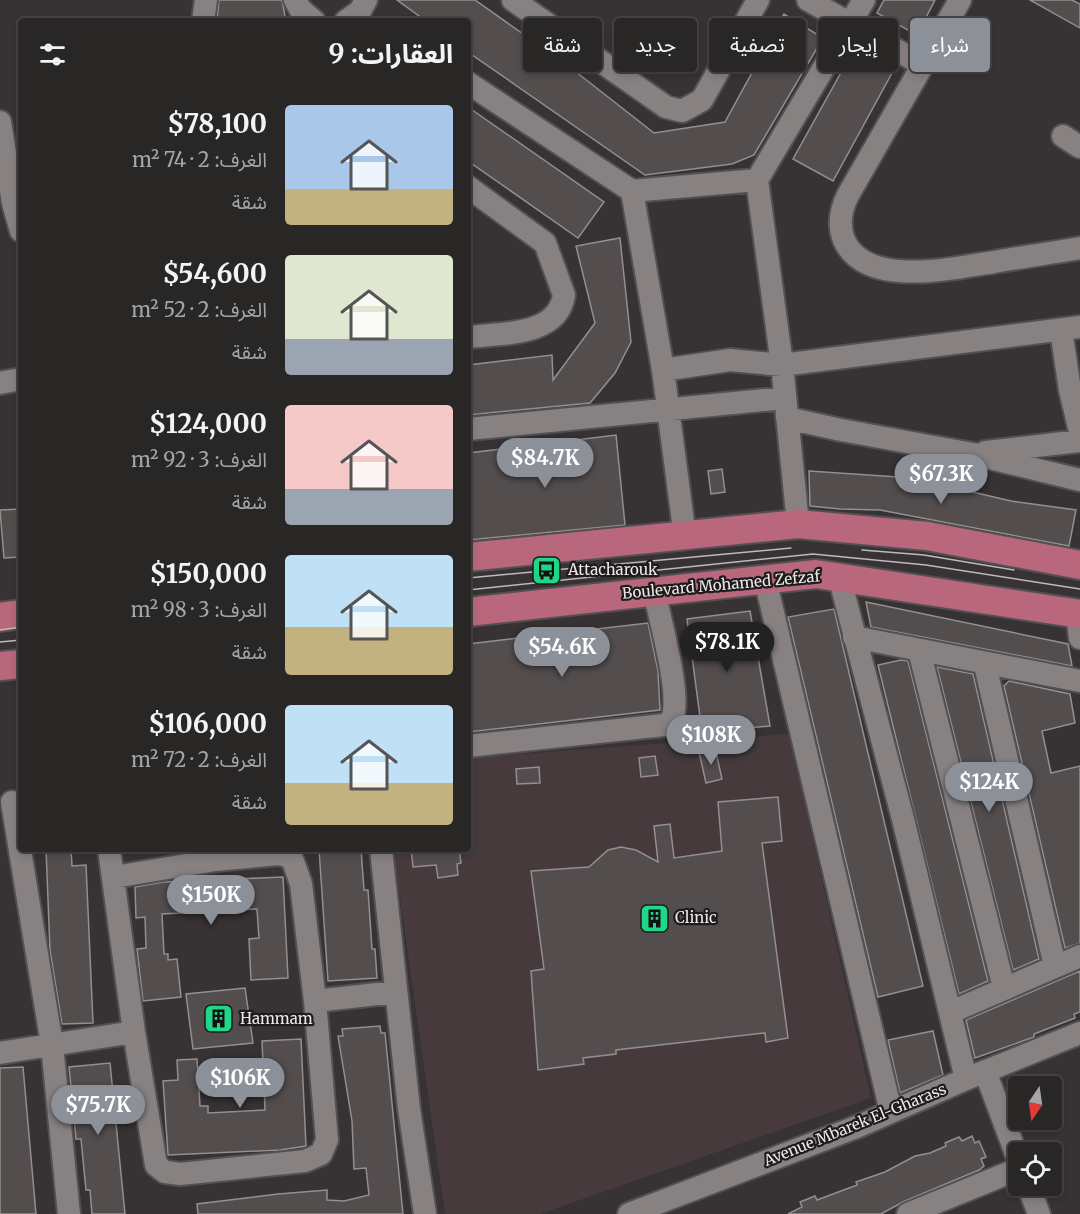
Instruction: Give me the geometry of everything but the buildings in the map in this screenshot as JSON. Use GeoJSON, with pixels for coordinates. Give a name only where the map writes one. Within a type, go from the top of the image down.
{"type":"FeatureCollection","features":[{"type":"Feature","properties":{"kind":"main road"},"geometry":{"type":"LineString","coordinates":[[471,557],[798,524],[927,536],[1080,565]]}},
{"type":"Feature","properties":{"kind":"main road","name":"Boulevard Mohamed Zefzaf"},"geometry":{"type":"LineString","coordinates":[[471,612],[816,574],[839,576],[1079,622]]}},
{"type":"Feature","properties":{"kind":"main road"},"geometry":{"type":"LineString","coordinates":[[0,616],[18,614]]}},
{"type":"Feature","properties":{"kind":"main road"},"geometry":{"type":"LineString","coordinates":[[0,666],[18,664]]}},
{"type":"Feature","properties":{"kind":"street"},"geometry":{"type":"LineString","coordinates":[[203,18],[206,0]]}},
{"type":"Feature","properties":{"kind":"street"},"geometry":{"type":"LineString","coordinates":[[513,0],[666,107],[682,111],[702,100],[758,0]]}},
{"type":"Feature","properties":{"kind":"street"},"geometry":{"type":"LineString","coordinates":[[808,0],[840,18]]}},
{"type":"Feature","properties":{"kind":"street"},"geometry":{"type":"LineString","coordinates":[[854,18],[864,0]]}},
{"type":"Feature","properties":{"kind":"street"},"geometry":{"type":"LineString","coordinates":[[950,18],[960,0]]}},
{"type":"Feature","properties":{"kind":"street"},"geometry":{"type":"LineString","coordinates":[[798,524],[782,365],[757,180],[821,72]]}},
{"type":"Feature","properties":{"kind":"street"},"geometry":{"type":"LineString","coordinates":[[919,72],[845,201],[841,226],[850,249],[860,258],[879,267],[922,272],[1080,248]]}},
{"type":"Feature","properties":{"kind":"street"},"geometry":{"type":"LineString","coordinates":[[471,84],[632,191],[757,180]]}},
{"type":"Feature","properties":{"kind":"street"},"geometry":{"type":"LineString","coordinates":[[0,122],[17,202]]}},
{"type":"Feature","properties":{"kind":"street"},"geometry":{"type":"LineString","coordinates":[[471,189],[545,243],[564,295],[555,316],[540,326],[471,337]]}},
{"type":"Feature","properties":{"kind":"street"},"geometry":{"type":"LineString","coordinates":[[632,191],[663,370],[685,537]]}},
{"type":"Feature","properties":{"kind":"street"},"geometry":{"type":"LineString","coordinates":[[663,370],[730,360],[782,365],[1070,329],[1070,390],[1080,432]]}},
{"type":"Feature","properties":{"kind":"street"},"geometry":{"type":"LineString","coordinates":[[0,382],[18,379]]}},
{"type":"Feature","properties":{"kind":"street"},"geometry":{"type":"LineString","coordinates":[[471,429],[667,411],[786,408],[852,432],[973,454],[1080,480]]}},
{"type":"Feature","properties":{"kind":"street"},"geometry":{"type":"LineString","coordinates":[[973,454],[1080,441]]}},
{"type":"Feature","properties":{"kind":"street"},"geometry":{"type":"LineString","coordinates":[[839,576],[951,1012],[976,1075],[1010,1142]]}},
{"type":"Feature","properties":{"kind":"street"},"geometry":{"type":"LineString","coordinates":[[765,579],[891,1112]]}},
{"type":"Feature","properties":{"kind":"street"},"geometry":{"type":"LineString","coordinates":[[471,746],[664,725],[671,721],[674,693],[654,590]]}},
{"type":"Feature","properties":{"kind":"street"},"geometry":{"type":"LineString","coordinates":[[854,637],[985,665],[1080,681]]}},
{"type":"Feature","properties":{"kind":"street"},"geometry":{"type":"LineString","coordinates":[[919,650],[1004,988]]}},
{"type":"Feature","properties":{"kind":"street"},"geometry":{"type":"LineString","coordinates":[[985,665],[1055,966]]}},
{"type":"Feature","properties":{"kind":"street"},"geometry":{"type":"LineString","coordinates":[[11,802],[18,843]]}},
{"type":"Feature","properties":{"kind":"street"},"geometry":{"type":"LineString","coordinates":[[19,852],[52,1045],[69,1214]]}},
{"type":"Feature","properties":{"kind":"street"},"geometry":{"type":"LineString","coordinates":[[110,852],[152,1153],[161,1171],[180,1174],[305,1161],[321,1154],[327,1140],[315,1000],[301,884],[295,864],[288,856],[278,854],[216,860],[114,877]]}},
{"type":"Feature","properties":{"kind":"street"},"geometry":{"type":"LineString","coordinates":[[381,852],[395,992],[424,1214]]}},
{"type":"Feature","properties":{"kind":"street"},"geometry":{"type":"LineString","coordinates":[[951,1012],[1080,956]]}},
{"type":"Feature","properties":{"kind":"street"},"geometry":{"type":"LineString","coordinates":[[315,1000],[395,992]]}},
{"type":"Feature","properties":{"kind":"street"},"geometry":{"type":"LineString","coordinates":[[0,1053],[134,1032]]}},
{"type":"Feature","properties":{"kind":"street","name":"Avenue Mbarek El-Gharass"},"geometry":{"type":"LineString","coordinates":[[629,1214],[891,1112],[1080,1033]]}},
{"type":"Feature","properties":{"kind":"street"},"geometry":{"type":"LineString","coordinates":[[908,1214],[1008,1173]]}},
{"type":"Feature","properties":{"kind":"street"},"geometry":{"type":"LineString","coordinates":[[1032,1196],[1039,1214]]}},
{"type":"Feature","properties":{"kind":"shaded area"},"geometry":{"type":"Polygon","coordinates":[[[789,734],[871,1098],[540,1214],[445,1214],[393,852],[471,852],[471,758],[789,734]]]}},
{"type":"Feature","properties":{"kind":"tram line"},"geometry":{"type":"LineString","coordinates":[[471,578],[791,548]]}},
{"type":"Feature","properties":{"kind":"tram line"},"geometry":{"type":"LineString","coordinates":[[862,550],[924,555],[1014,570]]}},
{"type":"Feature","properties":{"kind":"tram line"},"geometry":{"type":"LineString","coordinates":[[471,590],[813,554],[926,565],[1080,589]]}},
{"type":"Feature","properties":{"kind":"tram line"},"geometry":{"type":"LineString","coordinates":[[0,630],[18,627]]}},
{"type":"Feature","properties":{"kind":"tram line"},"geometry":{"type":"LineString","coordinates":[[0,642],[18,640]]}},
{"type":"Feature","properties":{"kind":"place","name":"Attacharouk"},"geometry":{"type":"Point","coordinates":[547,570]}},
{"type":"Feature","properties":{"kind":"place","name":"Clinic"},"geometry":{"type":"Point","coordinates":[654,918]}},
{"type":"Feature","properties":{"kind":"place","name":"Hammam"},"geometry":{"type":"Point","coordinates":[219,1019]}}]}
